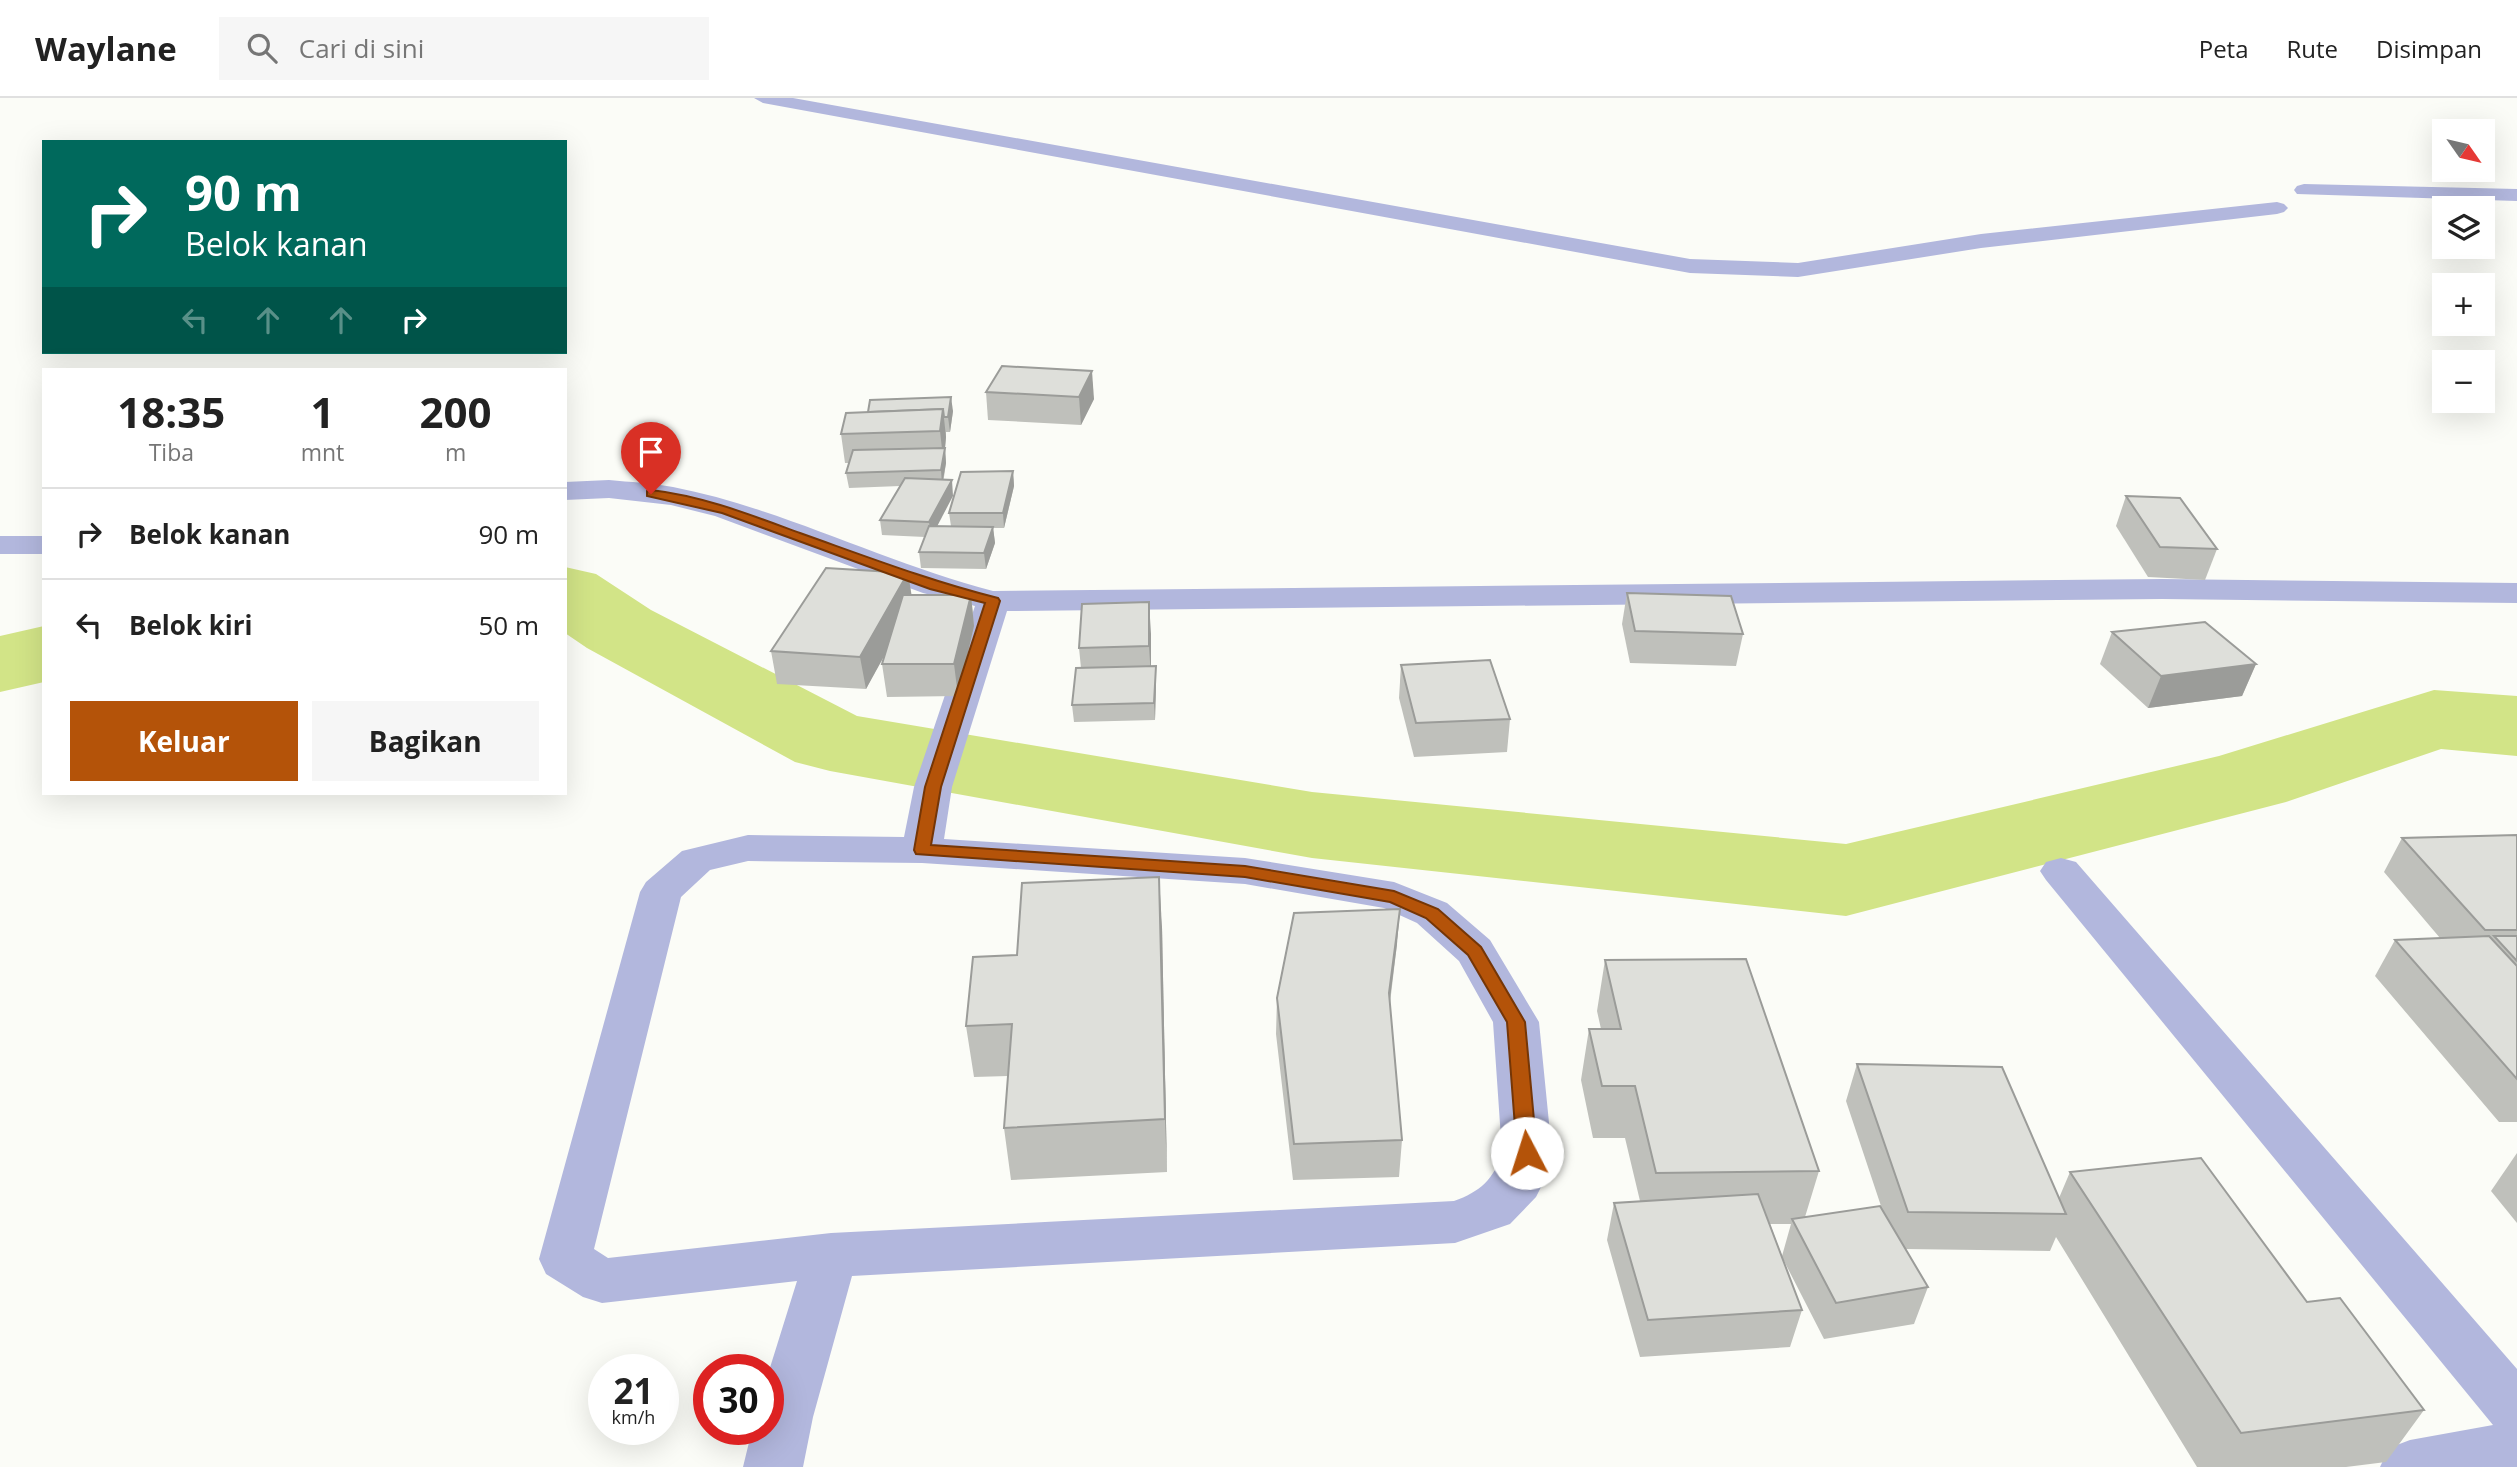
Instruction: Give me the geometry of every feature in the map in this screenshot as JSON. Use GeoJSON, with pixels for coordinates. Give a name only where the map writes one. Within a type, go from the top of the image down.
{"type":"FeatureCollection","features":[{"type":"Feature","properties":{"kind":"street"},"geometry":{"type":"LineString","coordinates":[[762,98],[1690,266],[1744,271],[1798,270],[2280,197]]}},
{"type":"Feature","properties":{"kind":"street"},"geometry":{"type":"LineString","coordinates":[[828,98],[1631,243],[1735,256],[1795,253],[1953,228],[2253,193],[2314,204],[2517,208]]}},
{"type":"Feature","properties":{"kind":"street"},"geometry":{"type":"LineString","coordinates":[[1222,183],[1243,173]]}},
{"type":"Feature","properties":{"kind":"street"},"geometry":{"type":"LineString","coordinates":[[2314,204],[2517,195]]}},
{"type":"Feature","properties":{"kind":"street"},"geometry":{"type":"LineString","coordinates":[[1953,228],[1981,242]]}},
{"type":"Feature","properties":{"kind":"street"},"geometry":{"type":"LineString","coordinates":[[567,491],[610,489],[672,496],[726,510],[935,586],[993,601],[2162,589],[2517,593]]}},
{"type":"Feature","properties":{"kind":"street"},"geometry":{"type":"LineString","coordinates":[[0,545],[42,545]]}},
{"type":"Feature","properties":{"kind":"street"},"geometry":{"type":"LineString","coordinates":[[922,850],[933,787],[993,601]]}},
{"type":"Feature","properties":{"kind":"street"},"geometry":{"type":"LineString","coordinates":[[748,848],[922,850],[1245,871],[1394,897],[1432,914],[1475,951],[1516,1022],[1527,1153],[1518,1182],[1492,1209],[1455,1222],[831,1255],[602,1280],[565,1259],[661,892],[696,860],[748,848]]}},
{"type":"Feature","properties":{"kind":"street"},"geometry":{"type":"LineString","coordinates":[[2061,872],[2517,1412]]}},
{"type":"Feature","properties":{"kind":"street"},"geometry":{"type":"LineString","coordinates":[[773,1467],[784,1417],[831,1255]]}},
{"type":"Feature","properties":{"kind":"street"},"geometry":{"type":"LineString","coordinates":[[2410,1467],[2517,1448]]}},
{"type":"Feature","properties":{"kind":"building"},"geometry":{"type":"Polygon","coordinates":[[[1002,366],[1092,371],[1079,397],[986,392],[1002,366]]]}},
{"type":"Feature","properties":{"kind":"building"},"geometry":{"type":"Polygon","coordinates":[[[951,397],[948,417],[944,417],[943,409],[868,412],[870,400],[951,397]]]}},
{"type":"Feature","properties":{"kind":"building"},"geometry":{"type":"Polygon","coordinates":[[[943,409],[940,431],[841,434],[846,413],[943,409]]]}},
{"type":"Feature","properties":{"kind":"building"},"geometry":{"type":"Polygon","coordinates":[[[945,448],[941,470],[846,473],[853,450],[945,448]]]}},
{"type":"Feature","properties":{"kind":"building"},"geometry":{"type":"Polygon","coordinates":[[[1013,471],[1003,513],[949,513],[961,472],[1013,471]]]}},
{"type":"Feature","properties":{"kind":"building"},"geometry":{"type":"Polygon","coordinates":[[[905,478],[952,480],[929,522],[880,520],[905,478]]]}},
{"type":"Feature","properties":{"kind":"building"},"geometry":{"type":"Polygon","coordinates":[[[2126,496],[2180,498],[2217,549],[2160,547],[2126,496]]]}},
{"type":"Feature","properties":{"kind":"building"},"geometry":{"type":"Polygon","coordinates":[[[929,526],[993,527],[984,553],[919,552],[929,526]]]}},
{"type":"Feature","properties":{"kind":"building"},"geometry":{"type":"Polygon","coordinates":[[[826,568],[908,573],[860,657],[771,651],[826,568]]]}},
{"type":"Feature","properties":{"kind":"building"},"geometry":{"type":"Polygon","coordinates":[[[1627,593],[1731,596],[1743,634],[1635,631],[1627,593]]]}},
{"type":"Feature","properties":{"kind":"building"},"geometry":{"type":"Polygon","coordinates":[[[903,595],[971,595],[954,664],[882,664],[903,595]]]}},
{"type":"Feature","properties":{"kind":"building"},"geometry":{"type":"Polygon","coordinates":[[[1149,602],[1149,646],[1079,648],[1082,604],[1149,602]]]}},
{"type":"Feature","properties":{"kind":"building"},"geometry":{"type":"Polygon","coordinates":[[[2205,622],[2256,664],[2161,676],[2112,632],[2205,622]]]}},
{"type":"Feature","properties":{"kind":"building"},"geometry":{"type":"Polygon","coordinates":[[[1490,660],[1510,719],[1416,723],[1401,665],[1490,660]]]}},
{"type":"Feature","properties":{"kind":"building"},"geometry":{"type":"Polygon","coordinates":[[[1156,666],[1154,703],[1072,705],[1076,668],[1156,666]]]}},
{"type":"Feature","properties":{"kind":"building"},"geometry":{"type":"Polygon","coordinates":[[[2517,835],[2517,930],[2485,930],[2402,838],[2517,835]]]}},
{"type":"Feature","properties":{"kind":"building"},"geometry":{"type":"Polygon","coordinates":[[[1159,877],[1165,1119],[1004,1128],[1012,1024],[966,1026],[973,957],[1017,955],[1022,883],[1159,877]]]}},
{"type":"Feature","properties":{"kind":"building"},"geometry":{"type":"Polygon","coordinates":[[[1400,909],[1389,993],[1402,1140],[1294,1144],[1277,998],[1294,913],[1400,909]]]}},
{"type":"Feature","properties":{"kind":"building"},"geometry":{"type":"Polygon","coordinates":[[[2489,936],[2517,966],[2517,1079],[2395,940],[2489,936]]]}},
{"type":"Feature","properties":{"kind":"building"},"geometry":{"type":"Polygon","coordinates":[[[2494,936],[2517,936],[2517,961],[2494,936]]]}},
{"type":"Feature","properties":{"kind":"building"},"geometry":{"type":"Polygon","coordinates":[[[1746,959],[1819,1171],[1656,1173],[1635,1086],[1602,1086],[1589,1029],[1621,1029],[1605,960],[1746,959]]]}},
{"type":"Feature","properties":{"kind":"building"},"geometry":{"type":"Polygon","coordinates":[[[1857,1064],[2002,1067],[2066,1214],[1908,1212],[1857,1064]]]}},
{"type":"Feature","properties":{"kind":"building"},"geometry":{"type":"Polygon","coordinates":[[[2201,1158],[2307,1302],[2340,1298],[2424,1410],[2241,1433],[2070,1172],[2201,1158]]]}},
{"type":"Feature","properties":{"kind":"building"},"geometry":{"type":"Polygon","coordinates":[[[1758,1194],[1802,1310],[1648,1320],[1614,1203],[1758,1194]]]}},
{"type":"Feature","properties":{"kind":"building"},"geometry":{"type":"Polygon","coordinates":[[[1880,1206],[1928,1287],[1836,1303],[1792,1219],[1880,1206]]]}},
{"type":"Feature","properties":{"kind":"waterway"},"geometry":{"type":"LineString","coordinates":[[567,594],[619,629],[830,741],[1312,825],[1846,880],[2250,780],[2434,719],[2517,726]]}},
{"type":"Feature","properties":{"kind":"waterway"},"geometry":{"type":"LineString","coordinates":[[0,664],[42,654]]}},
{"type":"Feature","properties":{"kind":"route"},"geometry":{"type":"LineString","coordinates":[[651,494],[672,496],[726,510],[935,586],[993,601],[933,787],[922,850],[1245,871],[1394,897],[1432,914],[1475,951],[1516,1022],[1527,1153]]}}]}
